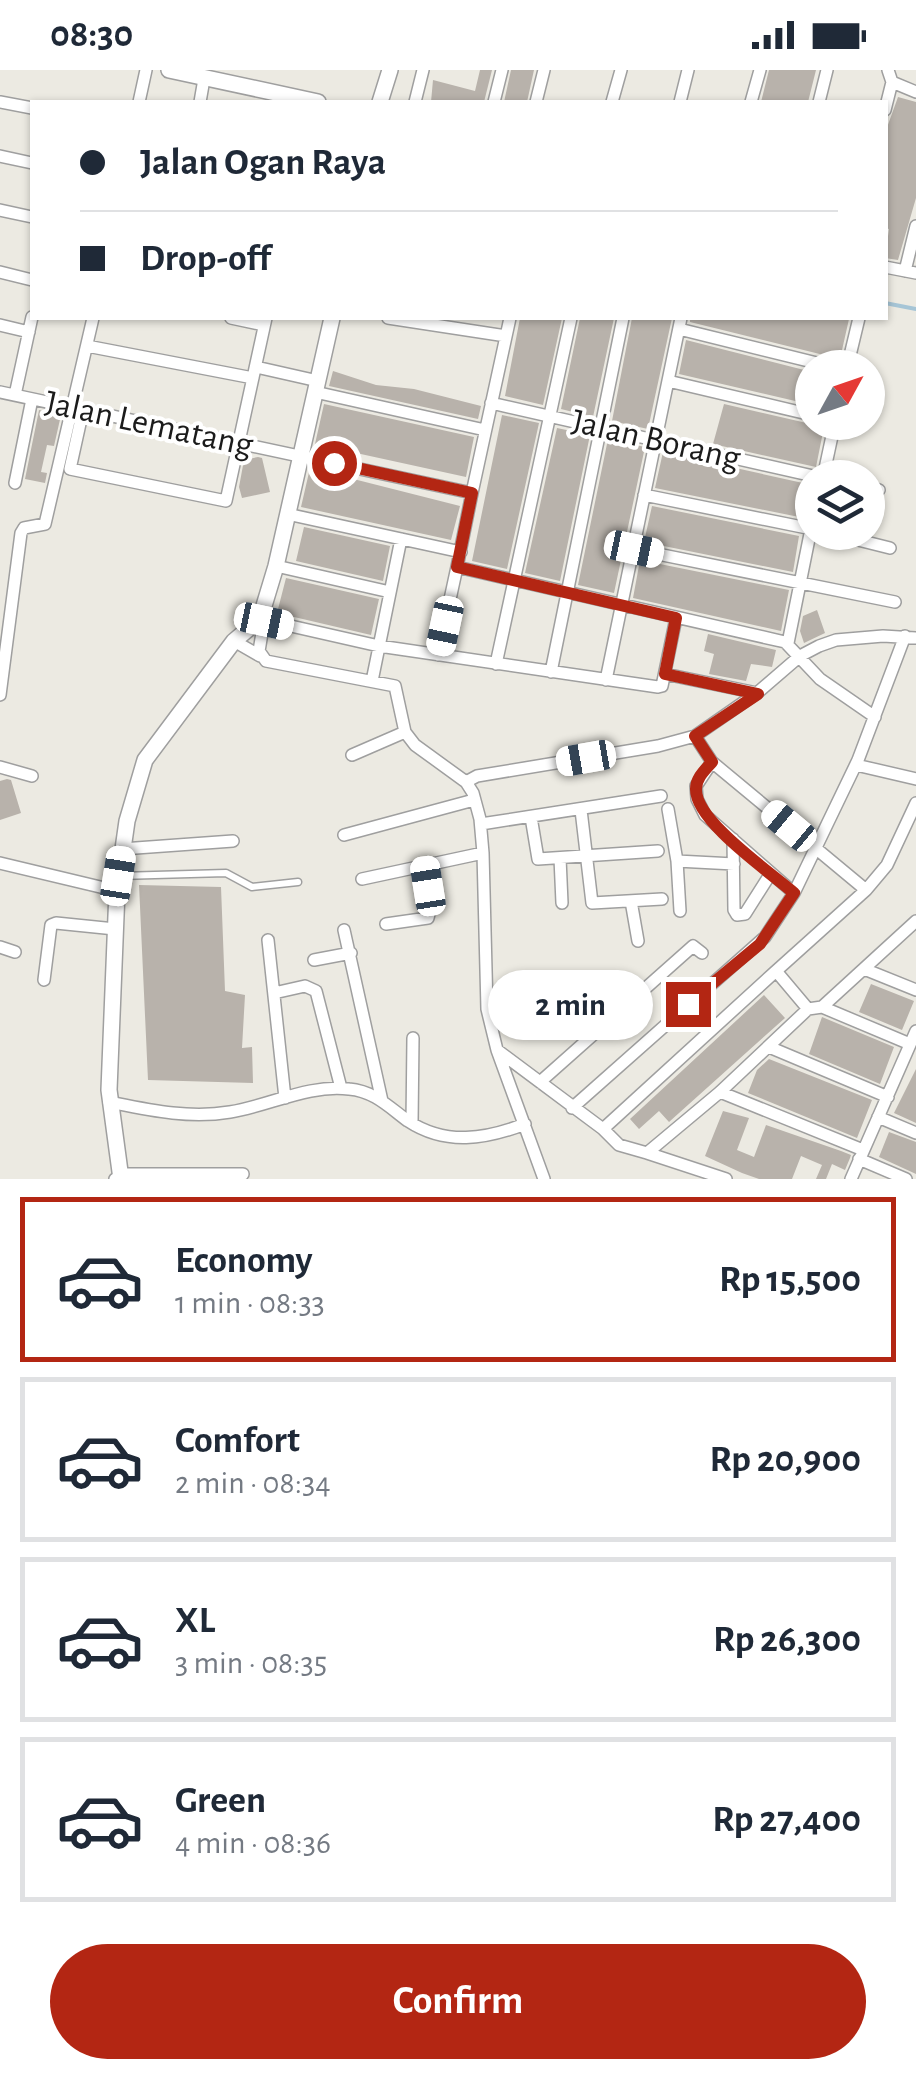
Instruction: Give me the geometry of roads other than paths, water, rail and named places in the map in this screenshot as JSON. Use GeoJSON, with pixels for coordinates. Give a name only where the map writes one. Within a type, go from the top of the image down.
{"type":"FeatureCollection","features":[{"type":"Feature","properties":{"kind":"street"},"geometry":{"type":"LineString","coordinates":[[139,100],[146,70]]}},
{"type":"Feature","properties":{"kind":"street"},"geometry":{"type":"LineString","coordinates":[[169,70],[299,100]]}},
{"type":"Feature","properties":{"kind":"street"},"geometry":{"type":"LineString","coordinates":[[381,100],[390,70]]}},
{"type":"Feature","properties":{"kind":"street"},"geometry":{"type":"LineString","coordinates":[[416,100],[423,70]]}},
{"type":"Feature","properties":{"kind":"street"},"geometry":{"type":"LineString","coordinates":[[494,100],[502,70]]}},
{"type":"Feature","properties":{"kind":"street"},"geometry":{"type":"LineString","coordinates":[[536,100],[544,70]]}},
{"type":"Feature","properties":{"kind":"street"},"geometry":{"type":"LineString","coordinates":[[613,100],[621,70]]}},
{"type":"Feature","properties":{"kind":"street"},"geometry":{"type":"LineString","coordinates":[[680,100],[688,70]]}},
{"type":"Feature","properties":{"kind":"street"},"geometry":{"type":"LineString","coordinates":[[752,100],[760,70]]}},
{"type":"Feature","properties":{"kind":"street"},"geometry":{"type":"LineString","coordinates":[[820,100],[828,70]]}},
{"type":"Feature","properties":{"kind":"street"},"geometry":{"type":"LineString","coordinates":[[890,76],[916,92]]}},
{"type":"Feature","properties":{"kind":"street"},"geometry":{"type":"LineString","coordinates":[[200,100],[204,79]]}},
{"type":"Feature","properties":{"kind":"street"},"geometry":{"type":"LineString","coordinates":[[0,102],[30,108]]}},
{"type":"Feature","properties":{"kind":"street"},"geometry":{"type":"LineString","coordinates":[[0,156],[30,163]]}},
{"type":"Feature","properties":{"kind":"street"},"geometry":{"type":"LineString","coordinates":[[0,210],[30,216]]}},
{"type":"Feature","properties":{"kind":"street"},"geometry":{"type":"LineString","coordinates":[[910,272],[916,226]]}},
{"type":"Feature","properties":{"kind":"street"},"geometry":{"type":"LineString","coordinates":[[0,272],[30,280]]}},
{"type":"Feature","properties":{"kind":"street"},"geometry":{"type":"LineString","coordinates":[[15,395],[31,320]]}},
{"type":"Feature","properties":{"kind":"street"},"geometry":{"type":"LineString","coordinates":[[0,695],[6,588],[24,528],[45,524],[78,409],[93,320]]}},
{"type":"Feature","properties":{"kind":"street"},"geometry":{"type":"LineString","coordinates":[[260,656],[262,620],[332,320]]}},
{"type":"Feature","properties":{"kind":"street"},"geometry":{"type":"LineString","coordinates":[[401,320],[506,336]]}},
{"type":"Feature","properties":{"kind":"street"},"geometry":{"type":"LineString","coordinates":[[438,655],[510,320]]}},
{"type":"Feature","properties":{"kind":"street"},"geometry":{"type":"LineString","coordinates":[[496,664],[570,320]]}},
{"type":"Feature","properties":{"kind":"street"},"geometry":{"type":"LineString","coordinates":[[551,672],[623,320]]}},
{"type":"Feature","properties":{"kind":"street"},"geometry":{"type":"LineString","coordinates":[[851,350],[858,320]]}},
{"type":"Feature","properties":{"kind":"street"},"geometry":{"type":"LineString","coordinates":[[68,451],[70,469],[225,501],[265,321]]}},
{"type":"Feature","properties":{"kind":"street"},"geometry":{"type":"LineString","coordinates":[[606,680],[680,323],[795,356]]}},
{"type":"Feature","properties":{"kind":"street"},"geometry":{"type":"LineString","coordinates":[[0,325],[29,332]]}},
{"type":"Feature","properties":{"kind":"street"},"geometry":{"type":"LineString","coordinates":[[87,346],[255,372],[485,430]]}},
{"type":"Feature","properties":{"kind":"street"},"geometry":{"type":"LineString","coordinates":[[668,381],[795,410]]}},
{"type":"Feature","properties":{"kind":"street","name":"Jalan Lematang"},"geometry":{"type":"LineString","coordinates":[[0,392],[472,493]]}},
{"type":"Feature","properties":{"kind":"street"},"geometry":{"type":"LineString","coordinates":[[15,483],[32,399]]}},
{"type":"Feature","properties":{"kind":"street","name":"Jalan Borang"},"geometry":{"type":"LineString","coordinates":[[491,404],[795,472]]}},
{"type":"Feature","properties":{"kind":"street"},"geometry":{"type":"LineString","coordinates":[[644,496],[795,524]]}},
{"type":"Feature","properties":{"kind":"street"},"geometry":{"type":"LineString","coordinates":[[287,514],[461,552]]}},
{"type":"Feature","properties":{"kind":"street"},"geometry":{"type":"LineString","coordinates":[[372,681],[401,539]]}},
{"type":"Feature","properties":{"kind":"street"},"geometry":{"type":"LineString","coordinates":[[885,547],[890,548]]}},
{"type":"Feature","properties":{"kind":"street"},"geometry":{"type":"LineString","coordinates":[[634,549],[895,602]]}},
{"type":"Feature","properties":{"kind":"street"},"geometry":{"type":"LineString","coordinates":[[788,643],[807,550]]}},
{"type":"Feature","properties":{"kind":"street"},"geometry":{"type":"LineString","coordinates":[[276,566],[390,592]]}},
{"type":"Feature","properties":{"kind":"street"},"geometry":{"type":"LineString","coordinates":[[457,567],[788,643],[833,690],[874,717]]}},
{"type":"Feature","properties":{"kind":"street"},"geometry":{"type":"LineString","coordinates":[[243,1174],[119,1178],[109,1102],[115,929],[127,821],[145,760],[234,641],[262,620],[379,646],[658,687],[662,686],[676,618]]}},
{"type":"Feature","properties":{"kind":"street"},"geometry":{"type":"LineString","coordinates":[[466,782],[477,776],[658,746],[695,736],[758,694],[800,656],[836,640],[910,637],[856,765],[794,893],[760,944],[572,1108]]}},
{"type":"Feature","properties":{"kind":"street"},"geometry":{"type":"LineString","coordinates":[[234,641],[272,663],[395,686],[405,732],[415,745],[466,782],[481,824],[485,996],[497,1050],[544,1179]]}},
{"type":"Feature","properties":{"kind":"street"},"geometry":{"type":"LineString","coordinates":[[665,674],[758,694]]}},
{"type":"Feature","properties":{"kind":"street"},"geometry":{"type":"LineString","coordinates":[[352,755],[405,732]]}},
{"type":"Feature","properties":{"kind":"street"},"geometry":{"type":"LineString","coordinates":[[695,736],[712,762],[866,890]]}},
{"type":"Feature","properties":{"kind":"street"},"geometry":{"type":"LineString","coordinates":[[712,762],[697,782],[697,799],[704,815],[794,893]]}},
{"type":"Feature","properties":{"kind":"street"},"geometry":{"type":"LineString","coordinates":[[856,765],[916,779]]}},
{"type":"Feature","properties":{"kind":"street"},"geometry":{"type":"LineString","coordinates":[[0,767],[32,776]]}},
{"type":"Feature","properties":{"kind":"street"},"geometry":{"type":"LineString","coordinates":[[481,824],[660,796]]}},
{"type":"Feature","properties":{"kind":"street"},"geometry":{"type":"LineString","coordinates":[[344,835],[474,800]]}},
{"type":"Feature","properties":{"kind":"street"},"geometry":{"type":"LineString","coordinates":[[603,1129],[866,890],[894,853],[916,803]]}},
{"type":"Feature","properties":{"kind":"street"},"geometry":{"type":"LineString","coordinates":[[668,809],[680,911]]}},
{"type":"Feature","properties":{"kind":"street"},"geometry":{"type":"LineString","coordinates":[[581,810],[592,902],[662,899]]}},
{"type":"Feature","properties":{"kind":"street"},"geometry":{"type":"LineString","coordinates":[[531,817],[536,857],[658,851]]}},
{"type":"Feature","properties":{"kind":"street"},"geometry":{"type":"LineString","coordinates":[[732,840],[734,910],[740,916],[772,873]]}},
{"type":"Feature","properties":{"kind":"street"},"geometry":{"type":"LineString","coordinates":[[122,850],[233,841]]}},
{"type":"Feature","properties":{"kind":"street"},"geometry":{"type":"LineString","coordinates":[[362,880],[483,853]]}},
{"type":"Feature","properties":{"kind":"street"},"geometry":{"type":"LineString","coordinates":[[560,858],[562,904]]}},
{"type":"Feature","properties":{"kind":"street"},"geometry":{"type":"LineString","coordinates":[[677,861],[734,864]]}},
{"type":"Feature","properties":{"kind":"street"},"geometry":{"type":"LineString","coordinates":[[0,863],[118,884]]}},
{"type":"Feature","properties":{"kind":"street"},"geometry":{"type":"LineString","coordinates":[[386,924],[421,921],[430,914],[425,866]]}},
{"type":"Feature","properties":{"kind":"street"},"geometry":{"type":"LineString","coordinates":[[631,902],[638,941]]}},
{"type":"Feature","properties":{"kind":"street"},"geometry":{"type":"LineString","coordinates":[[822,1007],[916,921]]}},
{"type":"Feature","properties":{"kind":"street"},"geometry":{"type":"LineString","coordinates":[[44,980],[51,925],[56,922],[115,929]]}},
{"type":"Feature","properties":{"kind":"street"},"geometry":{"type":"LineString","coordinates":[[344,930],[382,1101]]}},
{"type":"Feature","properties":{"kind":"street"},"geometry":{"type":"LineString","coordinates":[[268,940],[285,1098]]}},
{"type":"Feature","properties":{"kind":"street"},"geometry":{"type":"LineString","coordinates":[[540,1082],[693,946],[702,953]]}},
{"type":"Feature","properties":{"kind":"street"},"geometry":{"type":"LineString","coordinates":[[0,947],[15,952]]}},
{"type":"Feature","properties":{"kind":"street"},"geometry":{"type":"LineString","coordinates":[[314,960],[351,953]]}},
{"type":"Feature","properties":{"kind":"street"},"geometry":{"type":"LineString","coordinates":[[864,968],[916,990]]}},
{"type":"Feature","properties":{"kind":"street"},"geometry":{"type":"LineString","coordinates":[[776,970],[808,1009]]}},
{"type":"Feature","properties":{"kind":"street"},"geometry":{"type":"LineString","coordinates":[[274,993],[305,986],[316,991],[341,1088]]}},
{"type":"Feature","properties":{"kind":"street"},"geometry":{"type":"LineString","coordinates":[[646,1153],[720,1092],[808,1009],[822,1007],[910,1044]]}},
{"type":"Feature","properties":{"kind":"street"},"geometry":{"type":"LineString","coordinates":[[851,1179],[916,1031]]}},
{"type":"Feature","properties":{"kind":"street"},"geometry":{"type":"LineString","coordinates":[[412,1038],[412,1123]]}},
{"type":"Feature","properties":{"kind":"street"},"geometry":{"type":"LineString","coordinates":[[768,1047],[888,1098]]}},
{"type":"Feature","properties":{"kind":"street"},"geometry":{"type":"LineString","coordinates":[[497,1050],[621,1146],[718,1178]]}},
{"type":"Feature","properties":{"kind":"street"},"geometry":{"type":"LineString","coordinates":[[900,1069],[916,1076]]}},
{"type":"Feature","properties":{"kind":"street"},"geometry":{"type":"LineString","coordinates":[[109,1102],[198,1115],[341,1088],[363,1091],[412,1123],[440,1134],[476,1139],[525,1124]]}},
{"type":"Feature","properties":{"kind":"street"},"geometry":{"type":"LineString","coordinates":[[720,1092],[906,1179]]}},
{"type":"Feature","properties":{"kind":"street"},"geometry":{"type":"LineString","coordinates":[[878,1118],[916,1133]]}},
{"type":"Feature","properties":{"kind":"lane"},"geometry":{"type":"LineString","coordinates":[[118,884],[226,872],[252,886],[298,882]]}},
{"type":"Feature","properties":{"kind":"waterway"},"geometry":{"type":"LineString","coordinates":[[888,304],[916,309]]}}]}
